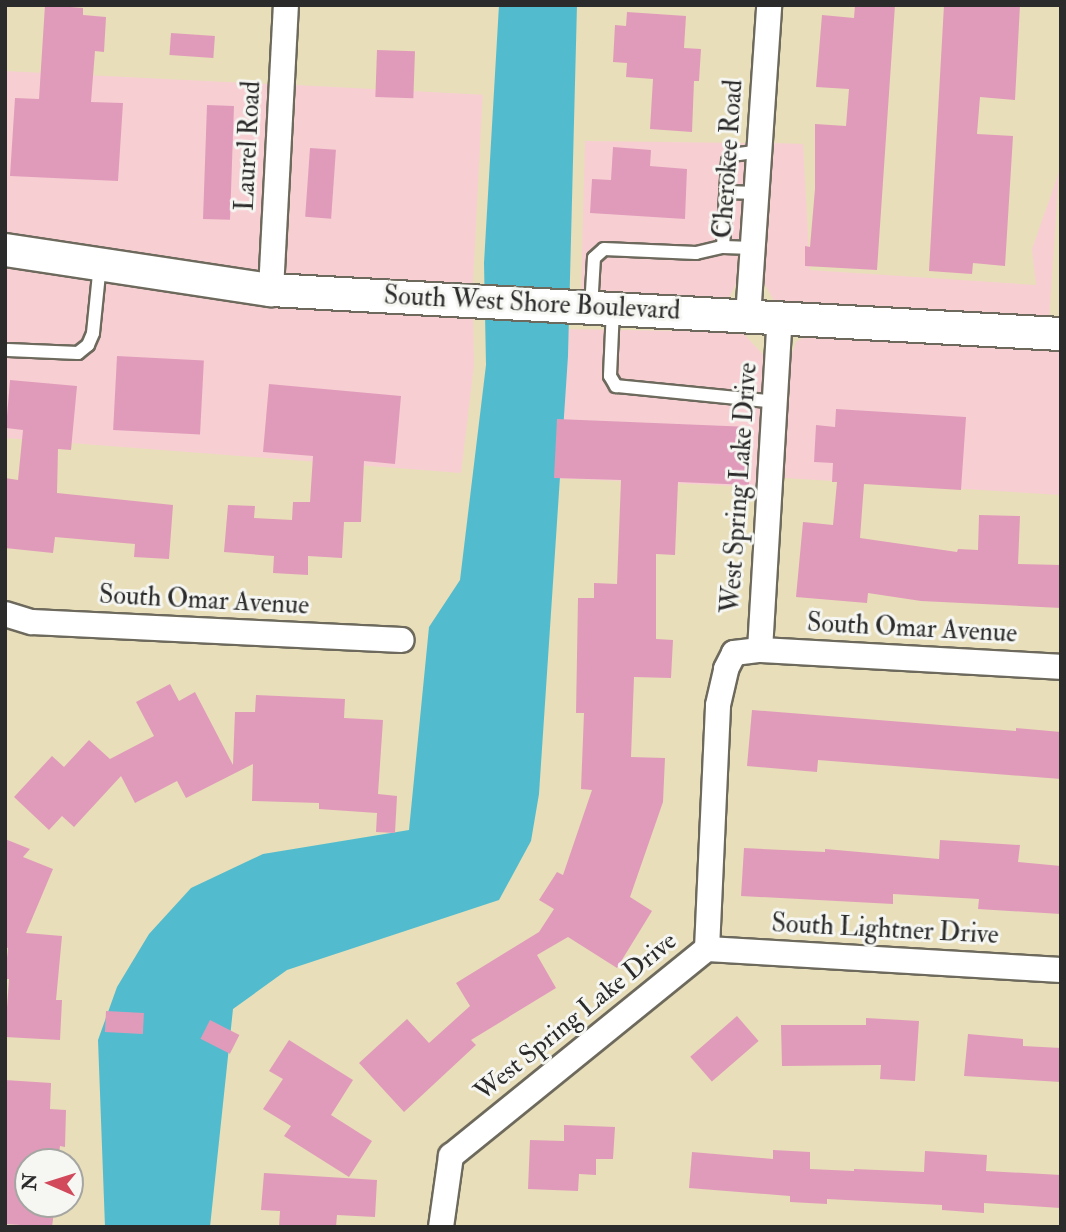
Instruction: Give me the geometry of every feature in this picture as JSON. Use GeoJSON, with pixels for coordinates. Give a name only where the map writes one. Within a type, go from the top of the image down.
{"type":"FeatureCollection","features":[{"type":"Feature","properties":{"kind":"street","name":"Laurel Road"},"geometry":{"type":"LineString","coordinates":[[271,290],[286,5]]}},
{"type":"Feature","properties":{"kind":"street","name":"Cherokee Road"},"geometry":{"type":"LineString","coordinates":[[748,317],[769,5]]}},
{"type":"Feature","properties":{"kind":"street","name":"South West Shore Boulevard"},"geometry":{"type":"LineString","coordinates":[[5,250],[271,290],[1061,334]]}},
{"type":"Feature","properties":{"kind":"street","name":"West Spring Lake Drive"},"geometry":{"type":"LineString","coordinates":[[441,1227],[451,1156],[706,949],[718,705],[726,670],[734,653],[760,650],[780,318]]}},
{"type":"Feature","properties":{"kind":"street","name":"South Omar Avenue"},"geometry":{"type":"LineString","coordinates":[[5,614],[32,622],[402,640]]}},
{"type":"Feature","properties":{"kind":"street","name":"South Omar Avenue"},"geometry":{"type":"LineString","coordinates":[[760,650],[1061,667]]}},
{"type":"Feature","properties":{"kind":"street","name":"South Lightner Drive"},"geometry":{"type":"LineString","coordinates":[[706,949],[1061,970]]}},
{"type":"Feature","properties":{"kind":"lane"},"geometry":{"type":"LineString","coordinates":[[723,247],[728,161],[732,155],[760,151]]}},
{"type":"Feature","properties":{"kind":"lane"},"geometry":{"type":"LineString","coordinates":[[726,192],[757,193]]}},
{"type":"Feature","properties":{"kind":"lane"},"geometry":{"type":"LineString","coordinates":[[753,248],[723,247],[696,253],[604,249],[594,258],[610,376],[616,386],[776,401]]}},
{"type":"Feature","properties":{"kind":"lane"},"geometry":{"type":"LineString","coordinates":[[8,350],[78,353],[88,345],[93,333],[100,264]]}},
{"type":"Feature","properties":{"kind":"shaded area"},"geometry":{"type":"Polygon","coordinates":[[[5,71],[268,84],[258,275],[5,238],[5,71]]]}},
{"type":"Feature","properties":{"kind":"shaded area"},"geometry":{"type":"Polygon","coordinates":[[[296,85],[483,95],[473,288],[286,278],[296,85]]]}},
{"type":"Feature","properties":{"kind":"shaded area"},"geometry":{"type":"Polygon","coordinates":[[[585,141],[746,143],[736,284],[730,296],[716,302],[581,295],[585,141]]]}},
{"type":"Feature","properties":{"kind":"shaded area"},"geometry":{"type":"Polygon","coordinates":[[[774,143],[803,144],[810,270],[1036,285],[1032,249],[1059,172],[1049,321],[777,306],[764,283],[774,143]]]}},
{"type":"Feature","properties":{"kind":"shaded area"},"geometry":{"type":"Polygon","coordinates":[[[5,263],[473,313],[474,365],[461,473],[5,438],[5,263]]]}},
{"type":"Feature","properties":{"kind":"shaded area"},"geometry":{"type":"Polygon","coordinates":[[[562,329],[742,332],[766,358],[757,487],[553,478],[562,329]]]}},
{"type":"Feature","properties":{"kind":"shaded area"},"geometry":{"type":"Polygon","coordinates":[[[806,336],[1061,349],[1061,495],[784,478],[791,357],[796,342],[806,336]]]}},
{"type":"Feature","properties":{"kind":"water"},"geometry":{"type":"Polygon","coordinates":[[[499,5],[577,5],[568,356],[539,794],[531,841],[499,900],[287,970],[233,1009],[210,1227],[105,1227],[98,1040],[117,987],[149,934],[191,888],[263,854],[409,830],[429,627],[460,580],[486,365],[484,263],[499,5]]]}},
{"type":"Feature","properties":{"kind":"building"},"geometry":{"type":"Polygon","coordinates":[[[45,5],[83,8],[83,15],[106,17],[104,52],[95,51],[91,102],[123,103],[118,181],[10,176],[15,98],[39,99],[45,5]]]}},
{"type":"Feature","properties":{"kind":"building"},"geometry":{"type":"Polygon","coordinates":[[[855,5],[895,5],[877,270],[805,266],[805,246],[810,247],[815,189],[815,124],[846,126],[849,89],[816,87],[822,15],[854,18],[855,5]]]}},
{"type":"Feature","properties":{"kind":"building"},"geometry":{"type":"Polygon","coordinates":[[[944,5],[1020,5],[1015,100],[980,97],[977,134],[1013,136],[1005,266],[973,263],[972,274],[929,271],[944,5]]]}},
{"type":"Feature","properties":{"kind":"building"},"geometry":{"type":"Polygon","coordinates":[[[627,12],[686,16],[684,48],[701,49],[699,81],[694,81],[692,132],[650,129],[653,79],[626,77],[627,63],[613,62],[615,25],[626,26],[627,12]]]}},
{"type":"Feature","properties":{"kind":"building"},"geometry":{"type":"Polygon","coordinates":[[[171,33],[215,36],[213,58],[169,55],[171,33]]]}},
{"type":"Feature","properties":{"kind":"building"},"geometry":{"type":"Polygon","coordinates":[[[377,50],[415,51],[413,98],[375,97],[377,50]]]}},
{"type":"Feature","properties":{"kind":"building"},"geometry":{"type":"Polygon","coordinates":[[[207,105],[234,106],[230,220],[203,219],[207,105]]]}},
{"type":"Feature","properties":{"kind":"building"},"geometry":{"type":"Polygon","coordinates":[[[613,147],[651,150],[650,166],[687,169],[685,219],[590,213],[592,179],[611,180],[613,147]]]}},
{"type":"Feature","properties":{"kind":"building"},"geometry":{"type":"Polygon","coordinates":[[[310,148],[336,150],[331,219],[305,217],[310,148]]]}},
{"type":"Feature","properties":{"kind":"building"},"geometry":{"type":"Polygon","coordinates":[[[117,356],[204,361],[200,434],[113,430],[117,356]]]}},
{"type":"Feature","properties":{"kind":"building"},"geometry":{"type":"Polygon","coordinates":[[[10,380],[77,386],[71,450],[58,449],[57,493],[173,505],[169,559],[134,557],[135,544],[55,537],[53,553],[5,548],[5,478],[18,480],[23,430],[6,428],[10,380]]]}},
{"type":"Feature","properties":{"kind":"building"},"geometry":{"type":"Polygon","coordinates":[[[269,384],[401,396],[395,464],[364,461],[361,522],[344,522],[342,558],[308,556],[308,575],[273,573],[274,556],[224,552],[228,505],[255,506],[254,518],[292,520],[293,502],[310,502],[313,456],[263,452],[269,384]]]}},
{"type":"Feature","properties":{"kind":"building"},"geometry":{"type":"Polygon","coordinates":[[[836,409],[966,417],[961,490],[864,484],[860,538],[957,552],[958,549],[978,550],[979,515],[1020,516],[1018,564],[1061,565],[1061,608],[921,601],[868,593],[867,603],[796,597],[803,522],[833,525],[837,482],[832,482],[833,463],[814,462],[816,425],[835,427],[836,409]]]}},
{"type":"Feature","properties":{"kind":"building"},"geometry":{"type":"Polygon","coordinates":[[[557,419],[751,427],[749,485],[678,482],[675,555],[656,554],[656,639],[673,640],[671,678],[634,677],[631,757],[665,758],[663,802],[630,897],[652,911],[617,968],[568,937],[537,955],[556,988],[471,1040],[476,1045],[404,1112],[359,1063],[407,1019],[429,1043],[470,1006],[456,983],[539,932],[554,909],[539,900],[557,872],[563,875],[592,790],[581,789],[584,713],[576,713],[578,598],[594,598],[594,583],[617,584],[621,480],[554,478],[557,419]]]}},
{"type":"Feature","properties":{"kind":"building"},"geometry":{"type":"Polygon","coordinates":[[[170,684],[179,701],[195,692],[233,765],[235,712],[255,712],[256,695],[345,699],[344,718],[383,720],[378,794],[397,796],[395,833],[376,832],[377,813],[319,809],[319,803],[252,801],[253,764],[186,798],[177,781],[135,803],[121,776],[74,827],[62,816],[49,830],[14,797],[52,756],[64,767],[89,740],[110,759],[154,736],[136,702],[170,684]]]}},
{"type":"Feature","properties":{"kind":"building"},"geometry":{"type":"Polygon","coordinates":[[[752,710],[1016,731],[1016,728],[1061,732],[1061,779],[818,760],[817,772],[747,766],[752,710]]]}},
{"type":"Feature","properties":{"kind":"building"},"geometry":{"type":"Polygon","coordinates":[[[5,839],[30,849],[23,857],[53,869],[26,933],[62,936],[56,1000],[62,1000],[60,1040],[5,1037],[9,979],[5,979],[8,948],[5,947],[5,839]]]}},
{"type":"Feature","properties":{"kind":"building"},"geometry":{"type":"Polygon","coordinates":[[[940,840],[1020,845],[1018,862],[1061,866],[1061,914],[978,909],[979,899],[893,894],[893,904],[741,896],[744,848],[825,852],[825,849],[939,859],[940,840]]]}},
{"type":"Feature","properties":{"kind":"building"},"geometry":{"type":"Polygon","coordinates":[[[106,1011],[144,1013],[143,1034],[105,1032],[106,1011]]]}},
{"type":"Feature","properties":{"kind":"building"},"geometry":{"type":"Polygon","coordinates":[[[737,1016],[759,1041],[712,1082],[690,1057],[737,1016]]]}},
{"type":"Feature","properties":{"kind":"building"},"geometry":{"type":"Polygon","coordinates":[[[866,1018],[919,1021],[915,1081],[880,1079],[881,1065],[782,1066],[781,1025],[866,1025],[866,1018]]]}},
{"type":"Feature","properties":{"kind":"building"},"geometry":{"type":"Polygon","coordinates":[[[210,1020],[239,1035],[230,1054],[200,1039],[210,1020]]]}},
{"type":"Feature","properties":{"kind":"building"},"geometry":{"type":"Polygon","coordinates":[[[968,1034],[1023,1039],[1023,1046],[1061,1048],[1061,1082],[964,1076],[968,1034]]]}},
{"type":"Feature","properties":{"kind":"building"},"geometry":{"type":"Polygon","coordinates":[[[289,1040],[353,1080],[331,1115],[372,1141],[349,1177],[284,1136],[291,1126],[263,1109],[283,1079],[269,1071],[289,1040]]]}},
{"type":"Feature","properties":{"kind":"building"},"geometry":{"type":"Polygon","coordinates":[[[5,1080],[51,1083],[50,1109],[66,1110],[65,1147],[14,1148],[14,1218],[53,1218],[52,1227],[5,1224],[5,1080]]]}},
{"type":"Feature","properties":{"kind":"building"},"geometry":{"type":"Polygon","coordinates":[[[564,1125],[615,1127],[613,1159],[596,1159],[596,1175],[579,1174],[578,1191],[528,1189],[530,1140],[564,1141],[564,1125]]]}},
{"type":"Feature","properties":{"kind":"building"},"geometry":{"type":"Polygon","coordinates":[[[773,1150],[810,1152],[810,1169],[854,1171],[924,1172],[925,1151],[987,1155],[986,1171],[1061,1175],[1060,1208],[984,1203],[984,1213],[942,1210],[942,1205],[827,1199],[827,1204],[790,1202],[790,1196],[689,1188],[692,1152],[773,1159],[773,1150]]]}},
{"type":"Feature","properties":{"kind":"building"},"geometry":{"type":"Polygon","coordinates":[[[264,1173],[377,1180],[375,1217],[337,1215],[336,1227],[279,1227],[280,1211],[261,1210],[264,1173]]]}}]}
